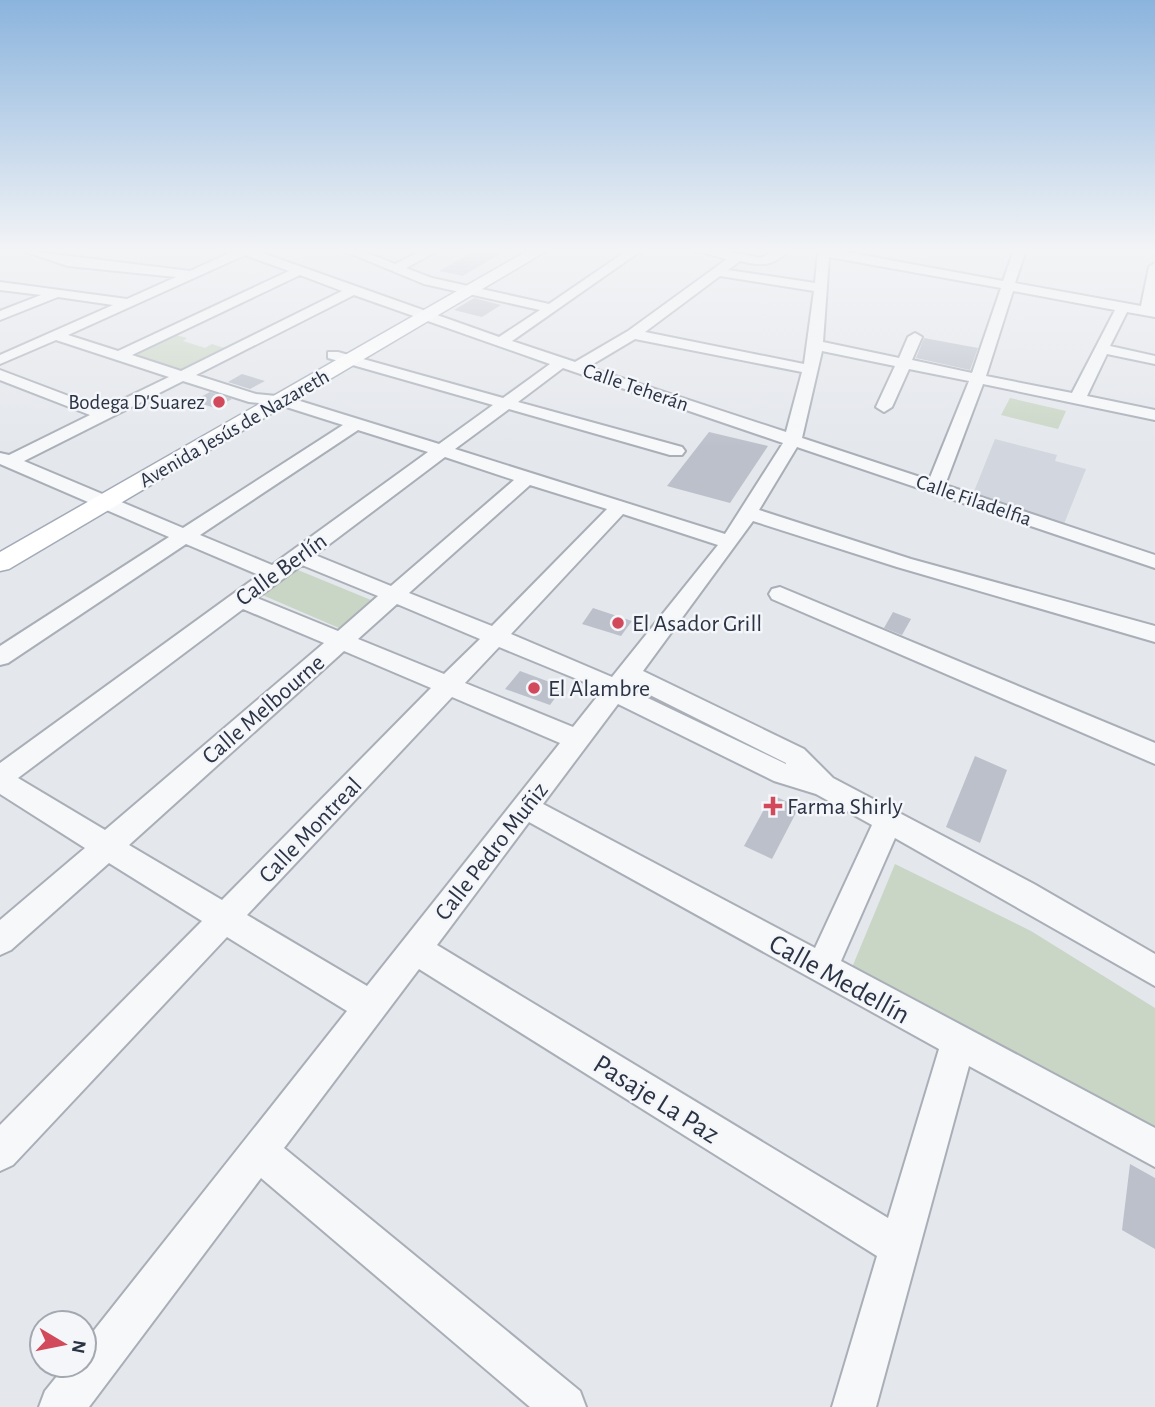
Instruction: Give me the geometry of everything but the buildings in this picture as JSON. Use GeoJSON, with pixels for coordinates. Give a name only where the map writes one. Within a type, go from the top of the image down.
{"type":"FeatureCollection","features":[{"type":"Feature","properties":{"kind":"main road","name":"Avenida Jesús de Nazareth"},"geometry":{"type":"LineString","coordinates":[[0,541],[94,498],[266,403],[415,316]]}},
{"type":"Feature","properties":{"kind":"main road","name":"Avenida Jesús de Nazareth"},"geometry":{"type":"LineString","coordinates":[[0,563],[94,498]]}},
{"type":"Feature","properties":{"kind":"street"},"geometry":{"type":"LineString","coordinates":[[0,360],[103,316]]}},
{"type":"Feature","properties":{"kind":"street"},"geometry":{"type":"LineString","coordinates":[[118,356],[203,316]]}},
{"type":"Feature","properties":{"kind":"street"},"geometry":{"type":"LineString","coordinates":[[5,460],[104,415],[304,316]]}},
{"type":"Feature","properties":{"kind":"street","name":"Calle Teherán"},"geometry":{"type":"LineString","coordinates":[[423,316],[793,440]]}},
{"type":"Feature","properties":{"kind":"street"},"geometry":{"type":"LineString","coordinates":[[501,342],[540,316]]}},
{"type":"Feature","properties":{"kind":"street","name":"Calle Berlín"},"geometry":{"type":"LineString","coordinates":[[0,779],[505,403],[569,365],[633,334],[658,316]]}},
{"type":"Feature","properties":{"kind":"street","name":"Calle Pedro Muñiz"},"geometry":{"type":"LineString","coordinates":[[61,1407],[730,542],[793,440],[816,345],[819,316]]}},
{"type":"Feature","properties":{"kind":"street"},"geometry":{"type":"LineString","coordinates":[[935,487],[1000,316]]}},
{"type":"Feature","properties":{"kind":"street"},"geometry":{"type":"LineString","coordinates":[[1077,400],[1118,316]]}},
{"type":"Feature","properties":{"kind":"street"},"geometry":{"type":"LineString","coordinates":[[633,334],[809,369]]}},
{"type":"Feature","properties":{"kind":"street"},"geometry":{"type":"LineString","coordinates":[[57,336],[346,430],[405,456],[440,452],[730,542]]}},
{"type":"Feature","properties":{"kind":"street"},"geometry":{"type":"LineString","coordinates":[[884,407],[915,337]]}},
{"type":"Feature","properties":{"kind":"street"},"geometry":{"type":"LineString","coordinates":[[816,345],[905,361],[1155,415]]}},
{"type":"Feature","properties":{"kind":"street"},"geometry":{"type":"LineString","coordinates":[[1102,349],[1155,360]]}},
{"type":"Feature","properties":{"kind":"street"},"geometry":{"type":"LineString","coordinates":[[342,358],[676,451]]}},
{"type":"Feature","properties":{"kind":"street"},"geometry":{"type":"LineString","coordinates":[[0,375],[104,415]]}},
{"type":"Feature","properties":{"kind":"street"},"geometry":{"type":"LineString","coordinates":[[0,657],[346,430]]}},
{"type":"Feature","properties":{"kind":"street","name":"Calle Filadelfia"},"geometry":{"type":"LineString","coordinates":[[793,440],[1155,562]]}},
{"type":"Feature","properties":{"kind":"street"},"geometry":{"type":"LineString","coordinates":[[5,460],[274,574]]}},
{"type":"Feature","properties":{"kind":"street","name":"Calle Melbourne"},"geometry":{"type":"LineString","coordinates":[[0,940],[526,479]]}},
{"type":"Feature","properties":{"kind":"street","name":"Calle Montreal"},"geometry":{"type":"LineString","coordinates":[[0,1152],[620,508]]}},
{"type":"Feature","properties":{"kind":"street"},"geometry":{"type":"LineString","coordinates":[[748,513],[904,563],[1155,634]]}},
{"type":"Feature","properties":{"kind":"street"},"geometry":{"type":"LineString","coordinates":[[299,556],[597,678],[621,683],[783,774],[824,786],[1023,894],[1155,971]]}},
{"type":"Feature","properties":{"kind":"street"},"geometry":{"type":"LineString","coordinates":[[780,594],[1155,754]]}},
{"type":"Feature","properties":{"kind":"street"},"geometry":{"type":"LineString","coordinates":[[240,599],[577,739]]}},
{"type":"Feature","properties":{"kind":"street"},"geometry":{"type":"LineString","coordinates":[[0,779],[105,848],[370,1007]]}},
{"type":"Feature","properties":{"kind":"street","name":"Calle Medellín"},"geometry":{"type":"LineString","coordinates":[[525,807],[1155,1148]]}},
{"type":"Feature","properties":{"kind":"street"},"geometry":{"type":"LineString","coordinates":[[822,967],[888,821]]}},
{"type":"Feature","properties":{"kind":"street","name":"Pasaje La Paz"},"geometry":{"type":"LineString","coordinates":[[415,949],[900,1247]]}},
{"type":"Feature","properties":{"kind":"street"},"geometry":{"type":"LineString","coordinates":[[854,1407],[958,1043]]}},
{"type":"Feature","properties":{"kind":"street"},"geometry":{"type":"LineString","coordinates":[[258,1151],[564,1407]]}},
{"type":"Feature","properties":{"kind":"shaded area"},"geometry":{"type":"Polygon","coordinates":[[[995,439],[1057,455],[1055,461],[1086,469],[1064,524],[973,494],[995,439]]]}},
{"type":"Feature","properties":{"kind":"green space"},"geometry":{"type":"Polygon","coordinates":[[[172,334],[187,338],[183,341],[205,348],[212,344],[227,349],[185,370],[130,353],[172,334]]]}},
{"type":"Feature","properties":{"kind":"green space"},"geometry":{"type":"Polygon","coordinates":[[[1010,398],[1066,411],[1058,429],[1001,415],[1010,398]]]}},
{"type":"Feature","properties":{"kind":"green space"},"geometry":{"type":"Polygon","coordinates":[[[293,568],[371,600],[339,628],[260,594],[293,568]]]}},
{"type":"Feature","properties":{"kind":"green space"},"geometry":{"type":"Polygon","coordinates":[[[895,864],[1031,931],[1155,1008],[1155,1147],[848,977],[895,864]]]}},
{"type":"Feature","properties":{"kind":"place","name":"Bodega D'Suarez"},"geometry":{"type":"Point","coordinates":[219,402]}},
{"type":"Feature","properties":{"kind":"place","name":"El Asador Grill"},"geometry":{"type":"Point","coordinates":[618,623]}},
{"type":"Feature","properties":{"kind":"place","name":"El Alambre"},"geometry":{"type":"Point","coordinates":[534,688]}},
{"type":"Feature","properties":{"kind":"place","name":"Farma Shirly"},"geometry":{"type":"Point","coordinates":[773,806]}}]}
